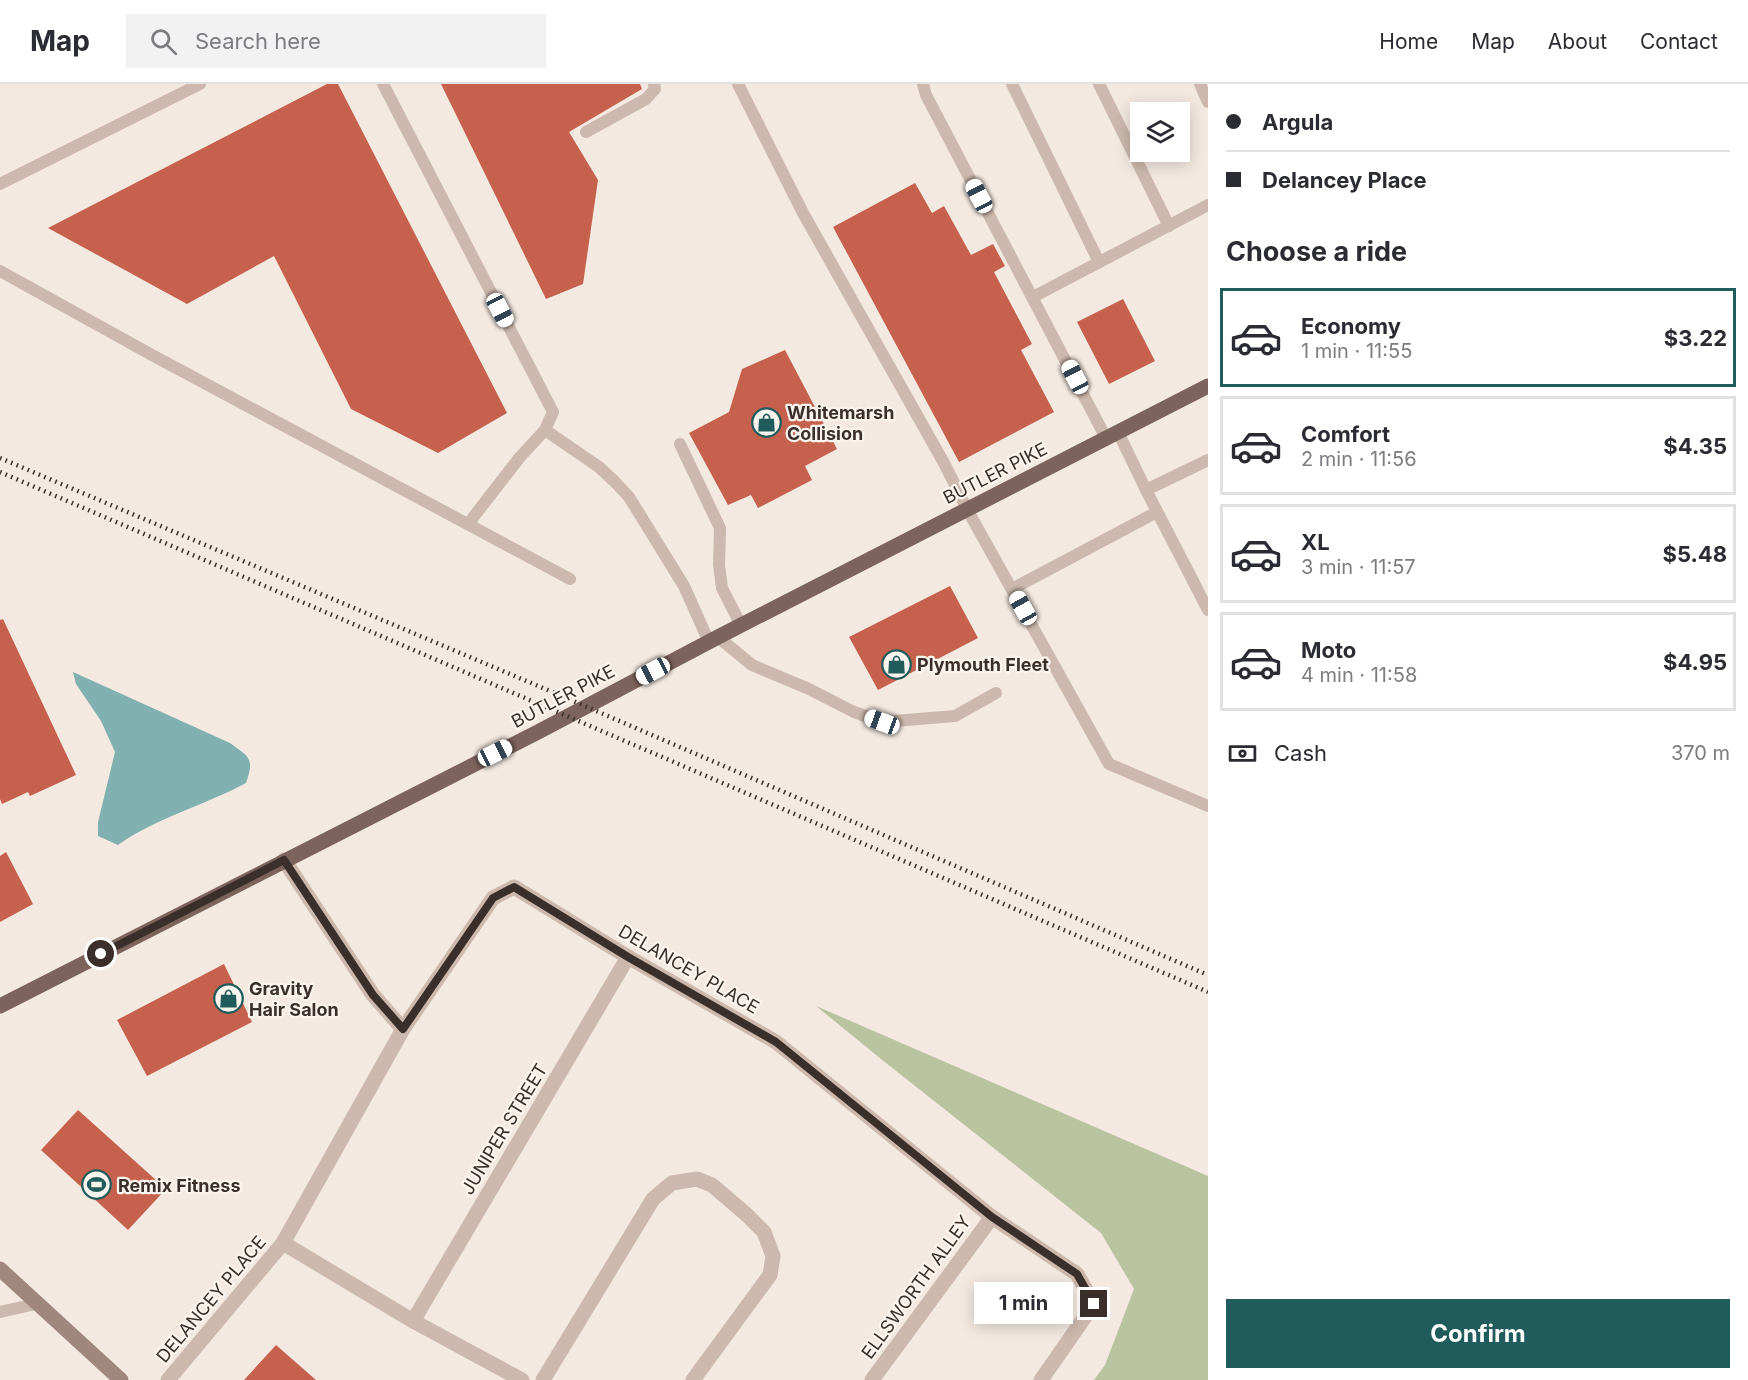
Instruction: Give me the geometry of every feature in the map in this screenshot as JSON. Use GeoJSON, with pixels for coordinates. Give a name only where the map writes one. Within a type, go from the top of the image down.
{"type":"FeatureCollection","features":[{"type":"Feature","properties":{"kind":"main road","name":"BUTLER PIKE"},"geometry":{"type":"LineString","coordinates":[[0,1006],[1208,386]]}},
{"type":"Feature","properties":{"kind":"main road"},"geometry":{"type":"LineString","coordinates":[[0,1269],[121,1380]]}},
{"type":"Feature","properties":{"kind":"street"},"geometry":{"type":"LineString","coordinates":[[284,860],[373,995],[403,1029]]}},
{"type":"Feature","properties":{"kind":"street","name":"DELANCEY PLACE"},"geometry":{"type":"LineString","coordinates":[[168,1380],[283,1243],[403,1029],[493,898],[514,887],[628,957],[776,1042],[992,1217],[1077,1274],[1094,1304],[1041,1380]]}},
{"type":"Feature","properties":{"kind":"street","name":"JUNIPER STREET"},"geometry":{"type":"LineString","coordinates":[[413,1321],[628,957]]}},
{"type":"Feature","properties":{"kind":"street"},"geometry":{"type":"LineString","coordinates":[[543,1380],[653,1199],[672,1183],[697,1179],[711,1185],[764,1232],[773,1256],[770,1275],[693,1380]]}},
{"type":"Feature","properties":{"kind":"street","name":"ELLSWORTH ALLEY"},"geometry":{"type":"LineString","coordinates":[[872,1380],[992,1217]]}},
{"type":"Feature","properties":{"kind":"street","name":"DELANCEY PLACE"},"geometry":{"type":"LineString","coordinates":[[283,1243],[413,1321],[522,1380]]}},
{"type":"Feature","properties":{"kind":"lane"},"geometry":{"type":"LineString","coordinates":[[0,183],[200,84]]}},
{"type":"Feature","properties":{"kind":"lane"},"geometry":{"type":"LineString","coordinates":[[383,84],[553,412],[545,430],[468,524]]}},
{"type":"Feature","properties":{"kind":"lane"},"geometry":{"type":"LineString","coordinates":[[586,132],[646,99],[655,89],[654,84]]}},
{"type":"Feature","properties":{"kind":"lane"},"geometry":{"type":"LineString","coordinates":[[738,84],[803,213],[944,463],[967,509],[1109,764],[1208,806]]}},
{"type":"Feature","properties":{"kind":"lane"},"geometry":{"type":"LineString","coordinates":[[923,84],[926,95],[1033,297],[1146,490],[1208,610]]}},
{"type":"Feature","properties":{"kind":"lane"},"geometry":{"type":"LineString","coordinates":[[1012,84],[1099,262]]}},
{"type":"Feature","properties":{"kind":"lane"},"geometry":{"type":"LineString","coordinates":[[1099,84],[1169,226]]}},
{"type":"Feature","properties":{"kind":"lane"},"geometry":{"type":"LineString","coordinates":[[1200,84],[1208,102]]}},
{"type":"Feature","properties":{"kind":"lane"},"geometry":{"type":"LineString","coordinates":[[1033,297],[1208,206]]}},
{"type":"Feature","properties":{"kind":"lane"},"geometry":{"type":"LineString","coordinates":[[0,270],[162,361],[570,579]]}},
{"type":"Feature","properties":{"kind":"lane"},"geometry":{"type":"LineString","coordinates":[[545,430],[599,467],[629,497],[684,586],[713,639],[752,665],[809,689],[854,712],[882,722],[955,716],[996,693]]}},
{"type":"Feature","properties":{"kind":"lane"},"geometry":{"type":"LineString","coordinates":[[680,444],[720,528],[719,564],[722,588],[741,626]]}},
{"type":"Feature","properties":{"kind":"lane"},"geometry":{"type":"LineString","coordinates":[[1146,490],[1208,460]]}},
{"type":"Feature","properties":{"kind":"lane"},"geometry":{"type":"LineString","coordinates":[[1012,589],[1157,512]]}},
{"type":"Feature","properties":{"kind":"lane"},"geometry":{"type":"LineString","coordinates":[[0,1312],[36,1304]]}},
{"type":"Feature","properties":{"kind":"green space"},"geometry":{"type":"Polygon","coordinates":[[[816,1006],[1208,1176],[1208,1380],[1094,1380],[1105,1365],[1134,1289],[1101,1233],[816,1006]]]}},
{"type":"Feature","properties":{"kind":"water"},"geometry":{"type":"Polygon","coordinates":[[[73,672],[230,743],[249,759],[250,768],[246,783],[147,827],[118,845],[98,836],[98,822],[115,752],[101,721],[76,684],[73,672]]]}},
{"type":"Feature","properties":{"kind":"building"},"geometry":{"type":"Polygon","coordinates":[[[327,84],[338,84],[507,413],[438,453],[351,409],[274,256],[187,304],[48,228],[327,84]]]}},
{"type":"Feature","properties":{"kind":"building"},"geometry":{"type":"Polygon","coordinates":[[[441,84],[640,84],[642,89],[569,132],[598,180],[583,284],[546,299],[441,84]]]}},
{"type":"Feature","properties":{"kind":"building"},"geometry":{"type":"Polygon","coordinates":[[[915,183],[932,213],[944,206],[971,255],[993,244],[1005,266],[994,272],[1032,344],[1021,350],[1054,412],[959,462],[833,227],[915,183]]]}},
{"type":"Feature","properties":{"kind":"building"},"geometry":{"type":"Polygon","coordinates":[[[1123,299],[1155,361],[1109,384],[1077,322],[1123,299]]]}},
{"type":"Feature","properties":{"kind":"building","name":"Whitemarsh Collision"},"geometry":{"type":"Polygon","coordinates":[[[785,350],[837,449],[805,466],[812,480],[758,508],[751,495],[728,505],[689,433],[729,412],[742,369],[785,350]]]}},
{"type":"Feature","properties":{"kind":"building","name":"Plymouth Fleet"},"geometry":{"type":"Polygon","coordinates":[[[950,586],[978,638],[878,690],[849,637],[950,586]]]}},
{"type":"Feature","properties":{"kind":"building"},"geometry":{"type":"Polygon","coordinates":[[[3,619],[76,775],[30,796],[28,792],[2,804],[0,799],[0,620],[3,619]]]}},
{"type":"Feature","properties":{"kind":"building"},"geometry":{"type":"Polygon","coordinates":[[[6,852],[33,904],[0,922],[0,856],[6,852]]]}},
{"type":"Feature","properties":{"kind":"building"},"geometry":{"type":"Polygon","coordinates":[[[224,964],[252,1022],[147,1076],[117,1020],[224,964]]]}},
{"type":"Feature","properties":{"kind":"building"},"geometry":{"type":"Polygon","coordinates":[[[78,1110],[166,1189],[128,1230],[41,1150],[78,1110]]]}},
{"type":"Feature","properties":{"kind":"building"},"geometry":{"type":"Polygon","coordinates":[[[276,1345],[316,1380],[244,1380],[276,1345]]]}},
{"type":"Feature","properties":{"kind":"railway"},"geometry":{"type":"LineString","coordinates":[[0,458],[550,691],[1208,975]]}},
{"type":"Feature","properties":{"kind":"railway"},"geometry":{"type":"LineString","coordinates":[[0,472],[1208,992]]}},
{"type":"Feature","properties":{"kind":"place","name":"Whitemarsh Collision"},"geometry":{"type":"Point","coordinates":[766,422]}},
{"type":"Feature","properties":{"kind":"place","name":"Plymouth Fleet"},"geometry":{"type":"Point","coordinates":[896,664]}},
{"type":"Feature","properties":{"kind":"place","name":"Gravity Hair Salon"},"geometry":{"type":"Point","coordinates":[228,998]}},
{"type":"Feature","properties":{"kind":"place","name":"Remix Fitness"},"geometry":{"type":"Point","coordinates":[97,1185]}},
{"type":"Feature","properties":{"kind":"route"},"geometry":{"type":"LineString","coordinates":[[101,954],[284,860],[373,995],[403,1029],[493,898],[514,887],[628,957],[776,1042],[992,1217],[1077,1274],[1094,1304]]}}]}
